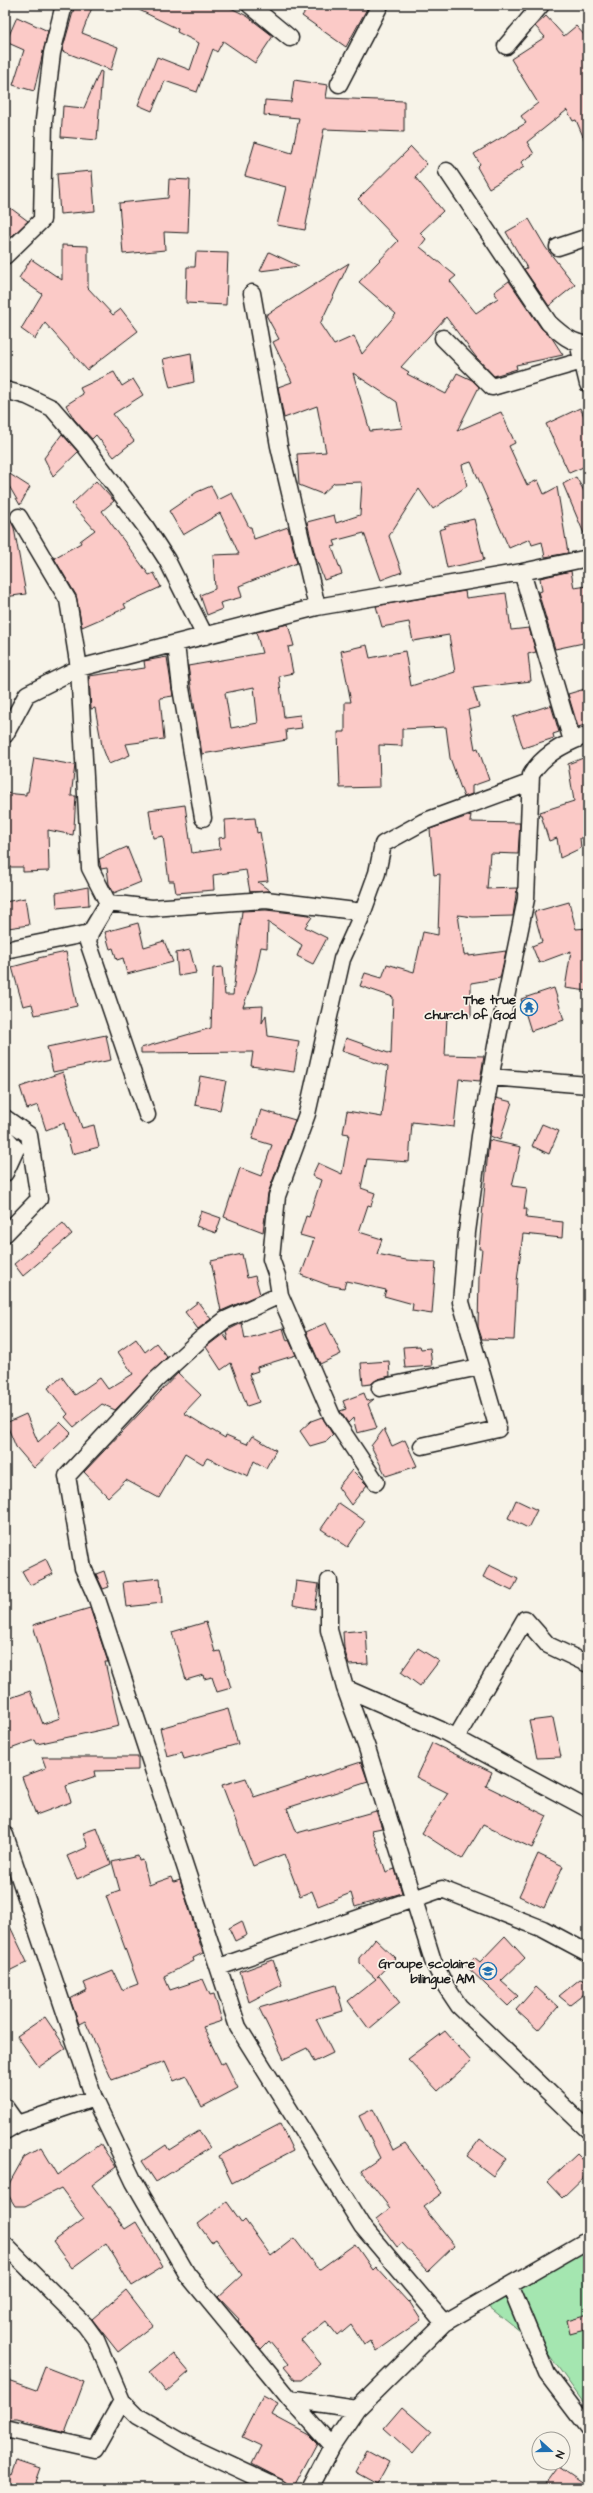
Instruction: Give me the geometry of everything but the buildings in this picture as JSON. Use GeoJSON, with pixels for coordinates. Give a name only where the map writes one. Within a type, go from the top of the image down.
{"type":"FeatureCollection","features":[{"type":"Feature","properties":{"kind":"street"},"geometry":{"type":"LineString","coordinates":[[5,256],[42,220],[44,120],[52,53],[64,5]]}},
{"type":"Feature","properties":{"kind":"street"},"geometry":{"type":"LineString","coordinates":[[250,5],[290,38]]}},
{"type":"Feature","properties":{"kind":"street"},"geometry":{"type":"LineString","coordinates":[[339,84],[380,5]]}},
{"type":"Feature","properties":{"kind":"street"},"geometry":{"type":"LineString","coordinates":[[506,46],[541,5]]}},
{"type":"Feature","properties":{"kind":"street"},"geometry":{"type":"LineString","coordinates":[[447,171],[549,323],[563,337],[583,344],[582,361],[588,384]]}},
{"type":"Feature","properties":{"kind":"street"},"geometry":{"type":"LineString","coordinates":[[558,247],[588,237]]}},
{"type":"Feature","properties":{"kind":"street"},"geometry":{"type":"LineString","coordinates":[[252,293],[279,446],[317,607]]}},
{"type":"Feature","properties":{"kind":"street"},"geometry":{"type":"LineString","coordinates":[[443,338],[492,387],[582,361]]}},
{"type":"Feature","properties":{"kind":"street"},"geometry":{"type":"LineString","coordinates":[[5,390],[28,396],[52,408],[85,446],[145,526],[167,560],[205,636]]}},
{"type":"Feature","properties":{"kind":"street"},"geometry":{"type":"LineString","coordinates":[[19,517],[68,600],[79,668],[90,868],[108,903]]}},
{"type":"Feature","properties":{"kind":"street"},"geometry":{"type":"LineString","coordinates":[[5,735],[27,694],[79,668],[317,607],[522,572],[588,558]]}},
{"type":"Feature","properties":{"kind":"street"},"geometry":{"type":"LineString","coordinates":[[522,572],[572,741]]}},
{"type":"Feature","properties":{"kind":"street"},"geometry":{"type":"LineString","coordinates":[[176,644],[180,688],[203,818]]}},
{"type":"Feature","properties":{"kind":"street"},"geometry":{"type":"LineString","coordinates":[[422,1446],[498,1429],[461,1302],[474,1175],[491,1077],[526,899],[529,783],[531,775],[538,765],[572,741],[588,735]]}},
{"type":"Feature","properties":{"kind":"street"},"geometry":{"type":"LineString","coordinates":[[376,1482],[332,1416],[280,1295],[277,1276],[271,1259],[278,1196],[307,1114],[342,959],[363,912],[377,873],[383,844],[422,822],[529,783]]}},
{"type":"Feature","properties":{"kind":"street"},"geometry":{"type":"LineString","coordinates":[[108,903],[152,908],[266,900],[363,912]]}},
{"type":"Feature","properties":{"kind":"street"},"geometry":{"type":"LineString","coordinates":[[108,903],[90,934],[88,942],[147,1115]]}},
{"type":"Feature","properties":{"kind":"street"},"geometry":{"type":"LineString","coordinates":[[5,950],[90,934]]}},
{"type":"Feature","properties":{"kind":"street"},"geometry":{"type":"LineString","coordinates":[[491,1077],[588,1085]]}},
{"type":"Feature","properties":{"kind":"street"},"geometry":{"type":"LineString","coordinates":[[5,1118],[29,1135],[39,1199],[5,1234]]}},
{"type":"Feature","properties":{"kind":"street"},"geometry":{"type":"LineString","coordinates":[[5,1137],[16,1149],[5,1173]]}},
{"type":"Feature","properties":{"kind":"street"},"geometry":{"type":"LineString","coordinates":[[280,1295],[225,1320],[202,1338],[156,1380],[67,1476],[83,1568],[97,1599],[238,2028],[362,2226],[444,2323]]}},
{"type":"Feature","properties":{"kind":"street"},"geometry":{"type":"LineString","coordinates":[[380,1388],[479,1367]]}},
{"type":"Feature","properties":{"kind":"street"},"geometry":{"type":"LineString","coordinates":[[329,1581],[329,1630],[345,1688],[367,1748],[434,1961],[445,1985],[459,2006],[588,2130]]}},
{"type":"Feature","properties":{"kind":"street"},"geometry":{"type":"LineString","coordinates":[[456,1738],[525,1619],[548,1645],[588,1664]]}},
{"type":"Feature","properties":{"kind":"street"},"geometry":{"type":"LineString","coordinates":[[345,1688],[456,1738],[588,1809]]}},
{"type":"Feature","properties":{"kind":"street"},"geometry":{"type":"LineString","coordinates":[[5,1836],[94,2098],[134,2182],[187,2274],[290,2399],[332,2446]]}},
{"type":"Feature","properties":{"kind":"street"},"geometry":{"type":"LineString","coordinates":[[219,1967],[442,1890],[543,1929],[588,1953]]}},
{"type":"Feature","properties":{"kind":"street"},"geometry":{"type":"LineString","coordinates":[[5,2107],[11,2128],[94,2098]]}},
{"type":"Feature","properties":{"kind":"street"},"geometry":{"type":"LineString","coordinates":[[310,2488],[332,2446],[356,2409],[444,2323],[588,2240]]}},
{"type":"Feature","properties":{"kind":"street"},"geometry":{"type":"LineString","coordinates":[[5,2245],[85,2325],[96,2340],[122,2401],[141,2419],[189,2446],[279,2488]]}},
{"type":"Feature","properties":{"kind":"street"},"geometry":{"type":"LineString","coordinates":[[510,2285],[547,2374],[588,2428]]}},
{"type":"Feature","properties":{"kind":"street"},"geometry":{"type":"LineString","coordinates":[[290,2399],[356,2409]]}},
{"type":"Feature","properties":{"kind":"street"},"geometry":{"type":"LineString","coordinates":[[5,2429],[94,2449],[122,2401]]}},
{"type":"Feature","properties":{"kind":"green space"},"geometry":{"type":"Polygon","coordinates":[[[588,2240],[588,2409],[550,2356],[483,2302],[588,2240]]]}},
{"type":"Feature","properties":{"kind":"place","name":"The true church of God"},"geometry":{"type":"Point","coordinates":[529,1007]}},
{"type":"Feature","properties":{"kind":"place","name":"Groupe scolaire bilingue AM"},"geometry":{"type":"Point","coordinates":[488,1971]}}]}
